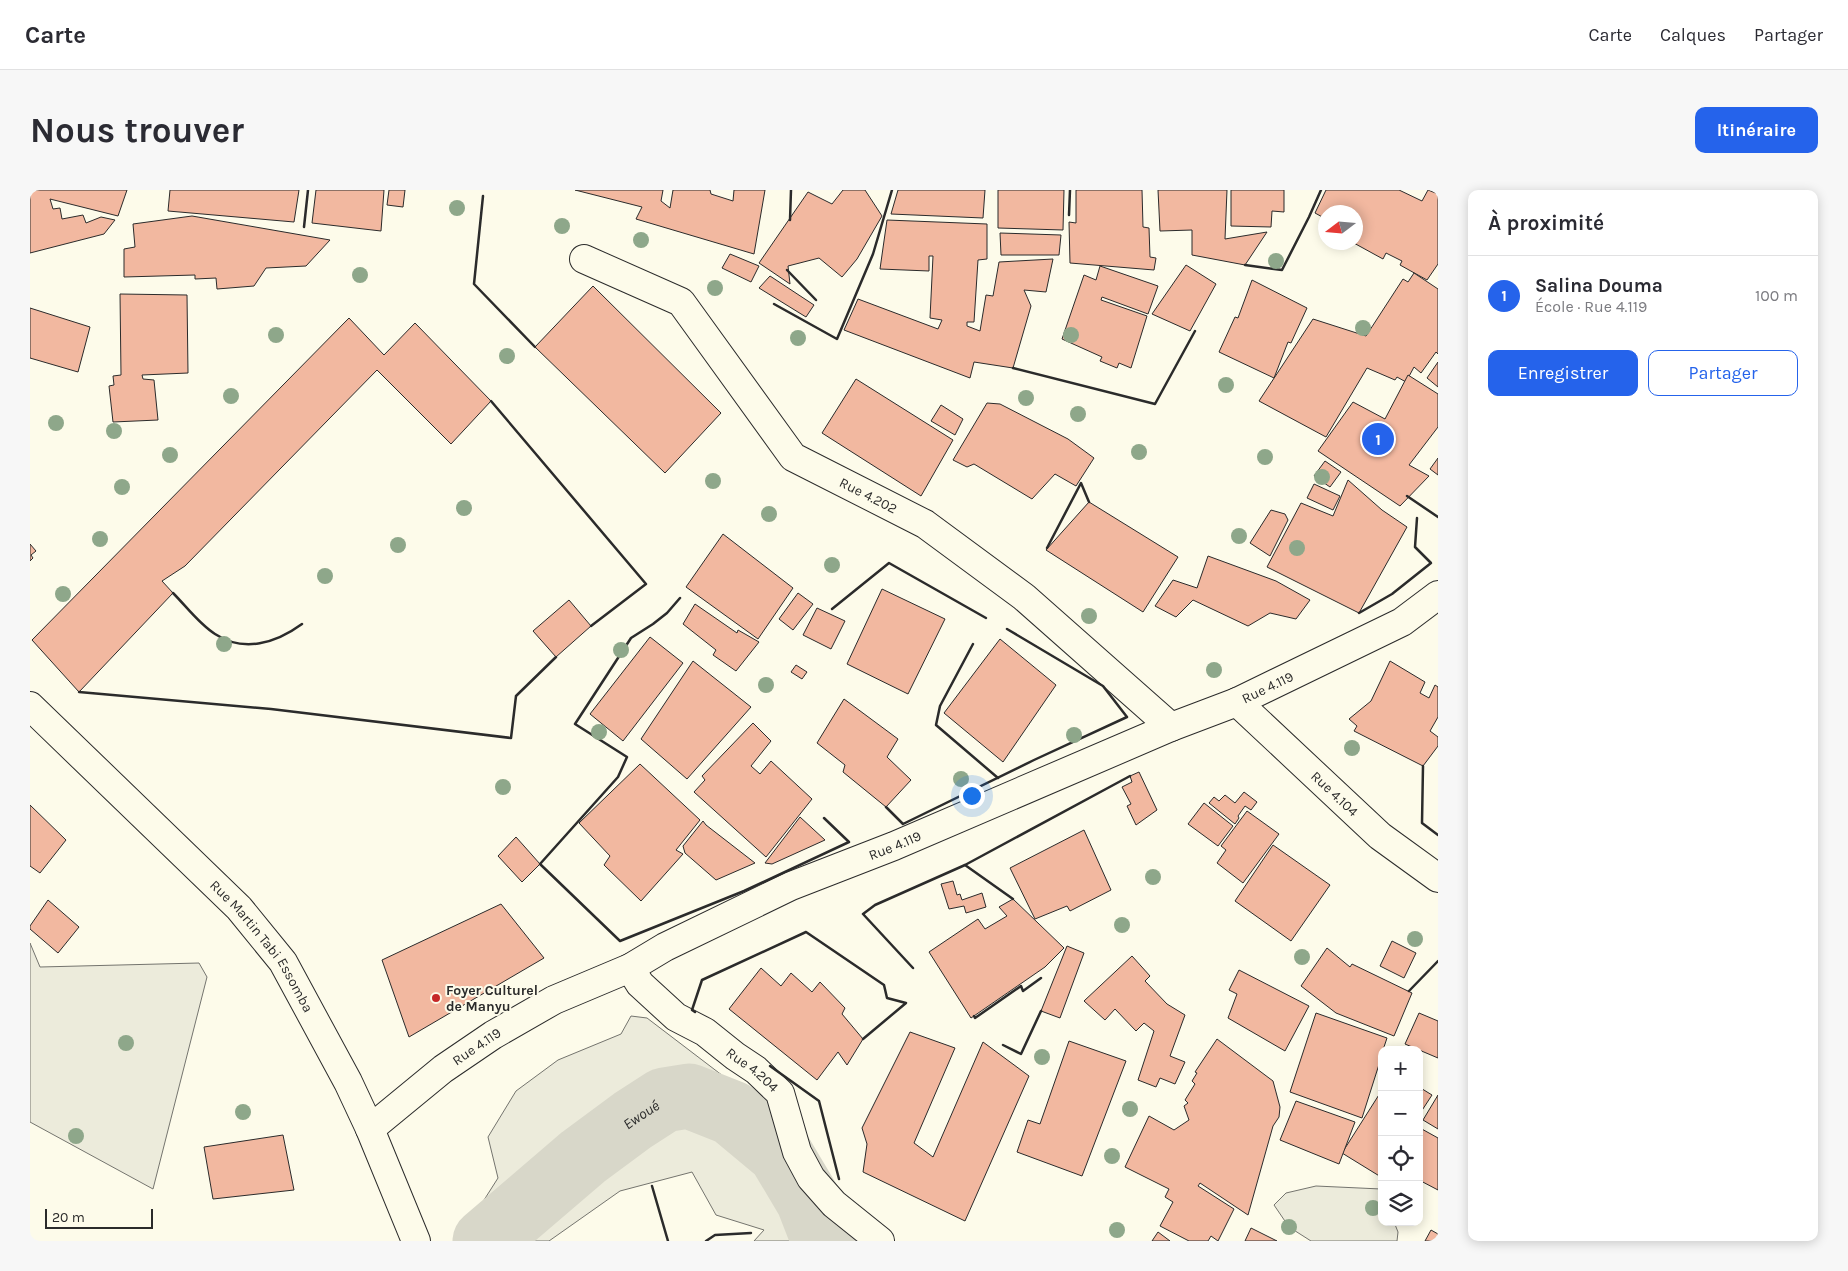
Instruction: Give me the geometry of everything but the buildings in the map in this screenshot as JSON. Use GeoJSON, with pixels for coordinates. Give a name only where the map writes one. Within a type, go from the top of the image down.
{"type":"FeatureCollection","features":[{"type":"Feature","properties":{"kind":"street","name":"Rue 4.202"},"geometry":{"type":"LineString","coordinates":[[584,260],[681,302],[792,456],[925,524],[1024,597],[1170,727]]}},
{"type":"Feature","properties":{"kind":"street","name":"Rue 4.119"},"geometry":{"type":"LineString","coordinates":[[370,1129],[443,1069],[492,1035],[554,1000],[630,968],[665,947],[791,886],[894,846],[1170,727],[1237,702],[1402,622],[1438,595]]}},
{"type":"Feature","properties":{"kind":"street","name":"Rue 4.104"},"geometry":{"type":"LineString","coordinates":[[1237,702],[1380,836],[1438,878]]}},
{"type":"Feature","properties":{"kind":"street","name":"Rue Martin Tabi Essomba"},"geometry":{"type":"LineString","coordinates":[[30,706],[239,908],[283,962],[316,1021],[370,1129],[413,1234]]}},
{"type":"Feature","properties":{"kind":"street","name":"Rue 4.204"},"geometry":{"type":"LineString","coordinates":[[630,968],[640,984],[676,1017],[706,1032],[735,1056],[756,1070],[780,1093],[797,1152],[810,1178],[834,1204],[880,1241]]}},
{"type":"Feature","properties":{"kind":"shaded area"},"geometry":{"type":"Polygon","coordinates":[[[30,943],[40,967],[199,963],[207,977],[153,1189],[30,1122],[30,943]]]}},
{"type":"Feature","properties":{"kind":"shaded area"},"geometry":{"type":"Polygon","coordinates":[[[631,1016],[647,1018],[748,1095],[829,1216],[856,1241],[754,1241],[764,1230],[716,1215],[692,1172],[620,1191],[549,1241],[466,1241],[463,1233],[498,1178],[488,1137],[516,1091],[558,1060],[621,1034],[631,1016]]]}},
{"type":"Feature","properties":{"kind":"shaded area"},"geometry":{"type":"Polygon","coordinates":[[[1316,1186],[1378,1189],[1378,1226],[1396,1226],[1398,1232],[1397,1241],[1311,1241],[1289,1227],[1274,1205],[1286,1193],[1316,1186]]]}},
{"type":"Feature","properties":{"kind":"waterway","name":"Ewoué"},"geometry":{"type":"LineString","coordinates":[[485,1241],[583,1157],[633,1120],[664,1100],[689,1096],[732,1113],[780,1153],[808,1200],[824,1241]]}},
{"type":"Feature","properties":{"kind":"wall"},"geometry":{"type":"LineString","coordinates":[[304,227],[308,190]]}},
{"type":"Feature","properties":{"kind":"wall"},"geometry":{"type":"LineString","coordinates":[[790,220],[791,190]]}},
{"type":"Feature","properties":{"kind":"wall"},"geometry":{"type":"LineString","coordinates":[[774,304],[837,339],[873,254],[892,190]]}},
{"type":"Feature","properties":{"kind":"wall"},"geometry":{"type":"LineString","coordinates":[[1069,215],[1070,190]]}},
{"type":"Feature","properties":{"kind":"wall"},"geometry":{"type":"LineString","coordinates":[[1245,265],[1282,270],[1321,190]]}},
{"type":"Feature","properties":{"kind":"wall"},"geometry":{"type":"LineString","coordinates":[[483,196],[474,284],[535,347]]}},
{"type":"Feature","properties":{"kind":"wall"},"geometry":{"type":"LineString","coordinates":[[787,270],[816,300]]}},
{"type":"Feature","properties":{"kind":"wall"},"geometry":{"type":"LineString","coordinates":[[1013,368],[1155,404],[1195,331]]}},
{"type":"Feature","properties":{"kind":"wall"},"geometry":{"type":"LineString","coordinates":[[491,401],[646,584],[591,626]]}},
{"type":"Feature","properties":{"kind":"wall"},"geometry":{"type":"LineString","coordinates":[[1047,548],[1081,483],[1089,502]]}},
{"type":"Feature","properties":{"kind":"wall"},"geometry":{"type":"LineString","coordinates":[[1407,496],[1438,517]]}},
{"type":"Feature","properties":{"kind":"wall"},"geometry":{"type":"LineString","coordinates":[[1359,613],[1392,594],[1431,563],[1415,547],[1417,518]]}},
{"type":"Feature","properties":{"kind":"wall"},"geometry":{"type":"LineString","coordinates":[[832,609],[889,563],[986,618]]}},
{"type":"Feature","properties":{"kind":"wall"},"geometry":{"type":"LineString","coordinates":[[173,593],[209,630],[226,640],[237,643],[248,644],[271,641],[302,624]]}},
{"type":"Feature","properties":{"kind":"wall"},"geometry":{"type":"LineString","coordinates":[[680,598],[667,613],[631,638],[575,724],[627,757],[618,777],[540,864],[620,941],[744,891],[849,842],[824,818]]}},
{"type":"Feature","properties":{"kind":"wall"},"geometry":{"type":"LineString","coordinates":[[886,807],[903,824],[1127,717],[1103,686],[1007,629]]}},
{"type":"Feature","properties":{"kind":"wall"},"geometry":{"type":"LineString","coordinates":[[973,644],[940,706],[936,725],[998,778]]}},
{"type":"Feature","properties":{"kind":"wall"},"geometry":{"type":"LineString","coordinates":[[79,692],[271,709],[511,738],[516,696],[556,657]]}},
{"type":"Feature","properties":{"kind":"wall"},"geometry":{"type":"LineString","coordinates":[[1423,766],[1422,823],[1438,835]]}},
{"type":"Feature","properties":{"kind":"wall"},"geometry":{"type":"LineString","coordinates":[[913,968],[863,914],[875,905],[965,865],[1130,776]]}},
{"type":"Feature","properties":{"kind":"wall"},"geometry":{"type":"LineString","coordinates":[[965,865],[1013,899]]}},
{"type":"Feature","properties":{"kind":"wall"},"geometry":{"type":"LineString","coordinates":[[695,1012],[692,1010],[702,980],[806,932],[884,985],[887,998],[906,1003],[863,1039]]}},
{"type":"Feature","properties":{"kind":"wall"},"geometry":{"type":"LineString","coordinates":[[1409,991],[1438,961]]}},
{"type":"Feature","properties":{"kind":"wall"},"geometry":{"type":"LineString","coordinates":[[974,1016],[975,1018],[1021,986],[1023,991],[1041,978]]}},
{"type":"Feature","properties":{"kind":"wall"},"geometry":{"type":"LineString","coordinates":[[1003,1045],[1021,1054],[1041,1011]]}},
{"type":"Feature","properties":{"kind":"wall"},"geometry":{"type":"LineString","coordinates":[[770,1066],[819,1101],[839,1179]]}},
{"type":"Feature","properties":{"kind":"wall"},"geometry":{"type":"LineString","coordinates":[[652,1186],[668,1241]]}},
{"type":"Feature","properties":{"kind":"wall"},"geometry":{"type":"LineString","coordinates":[[706,1241],[715,1235],[751,1233]]}},
{"type":"Feature","properties":{"kind":"place","name":"Salina Douma"},"geometry":{"type":"Point","coordinates":[1378,439]}},
{"type":"Feature","properties":{"kind":"place","name":"Foyer Culturel de Manyu"},"geometry":{"type":"Point","coordinates":[436,998]}}]}
